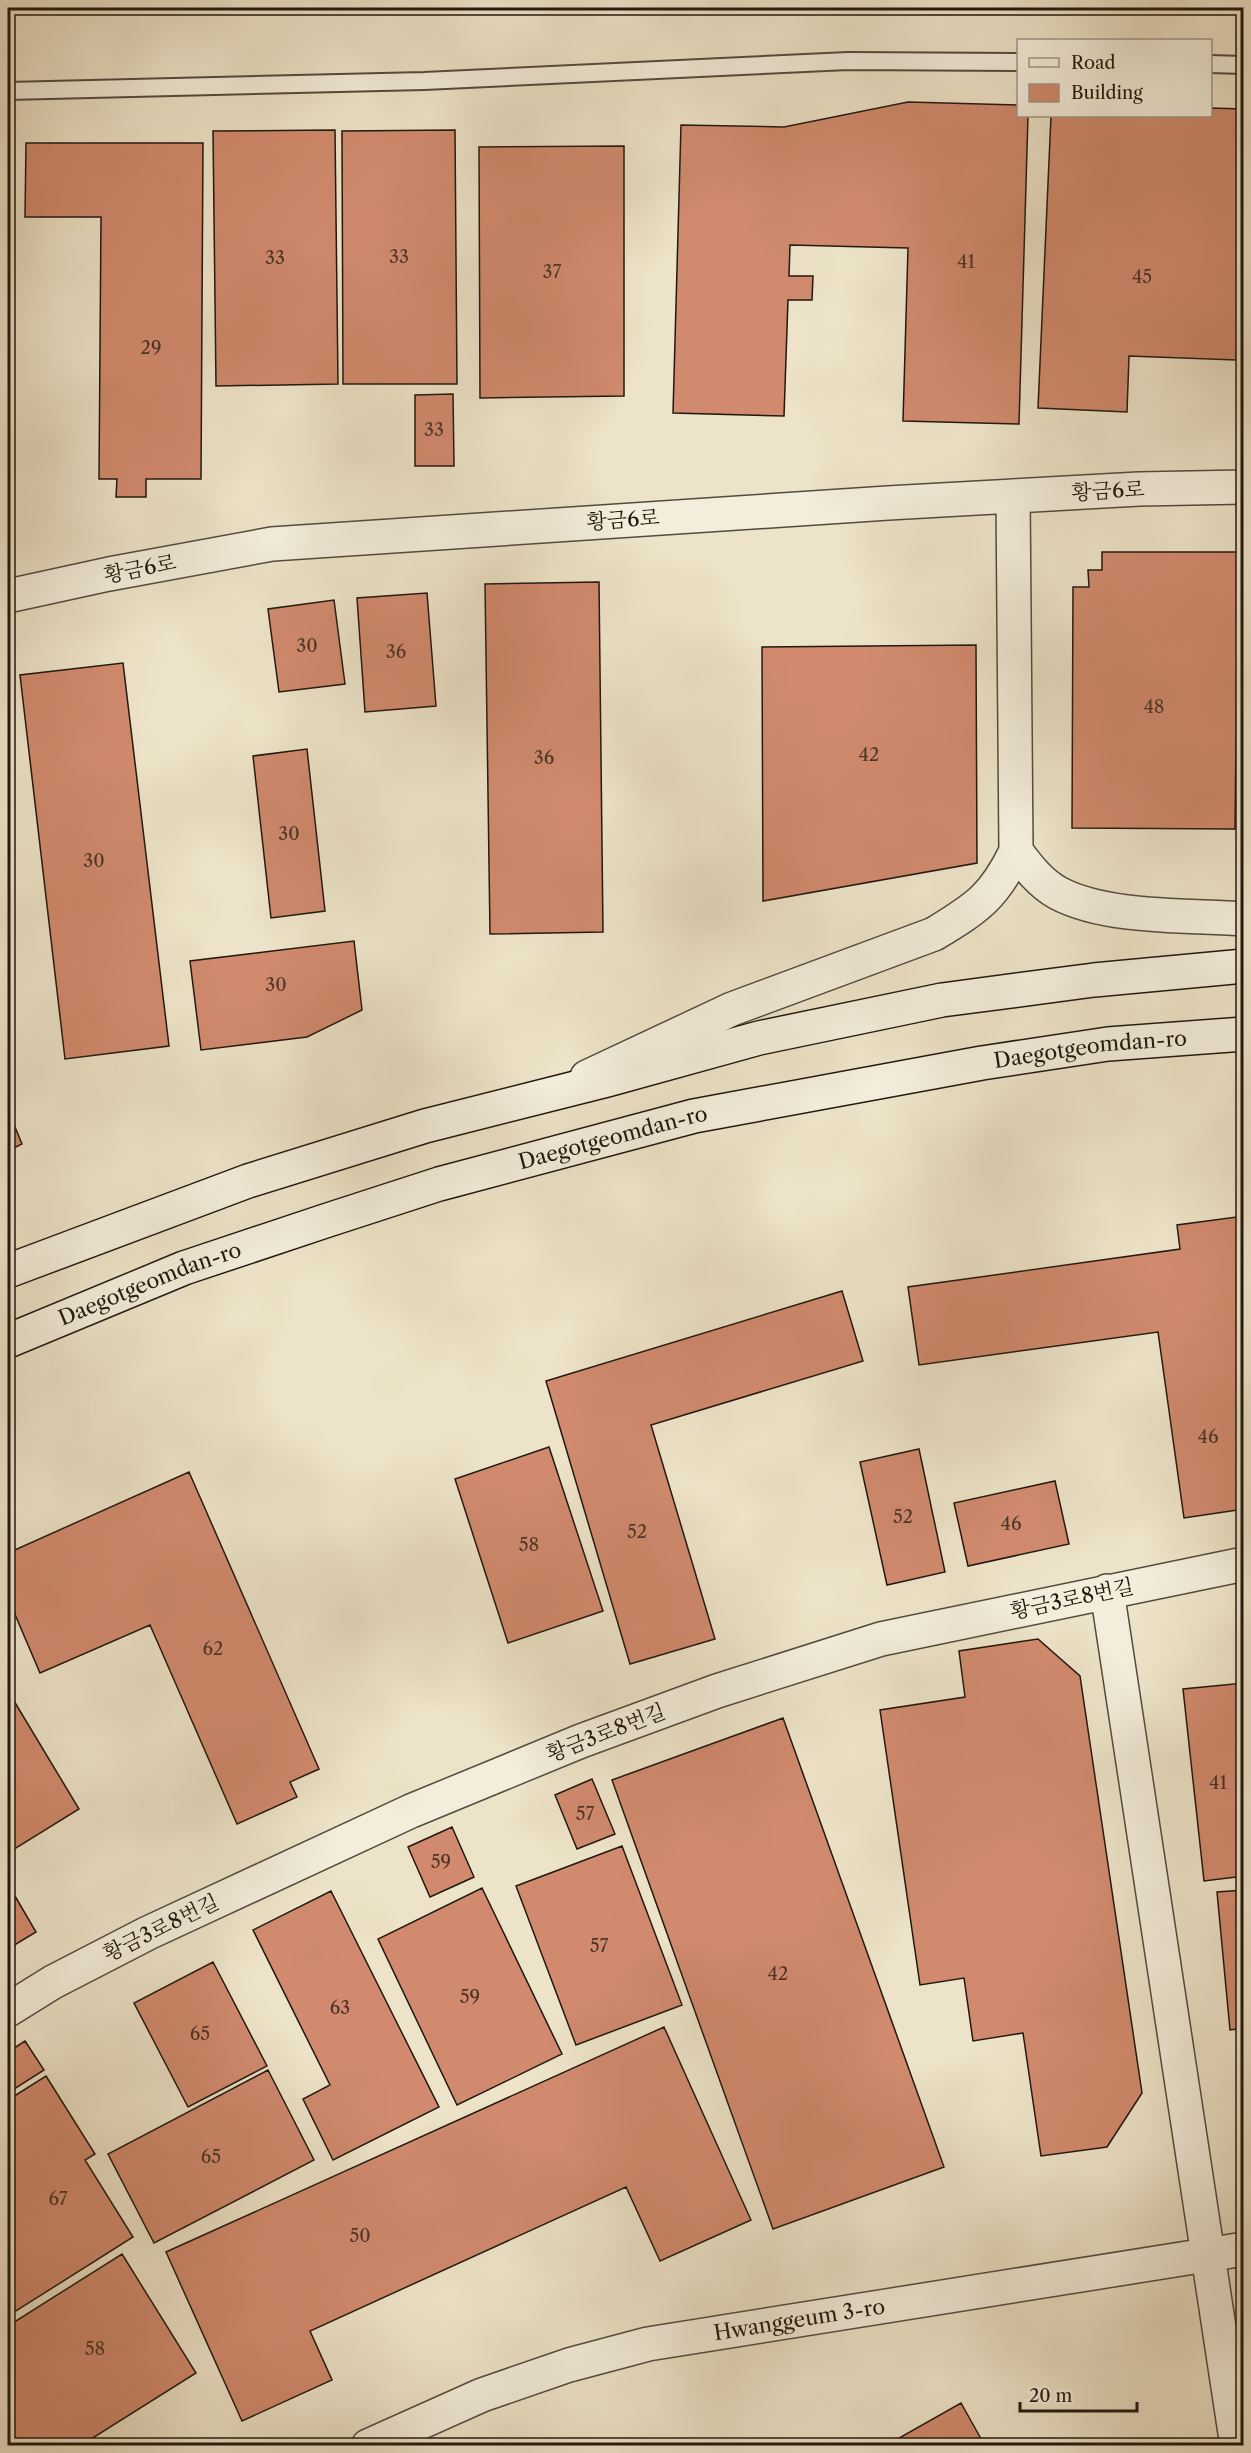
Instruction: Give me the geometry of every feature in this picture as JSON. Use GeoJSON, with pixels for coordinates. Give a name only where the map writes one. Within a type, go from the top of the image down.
{"type":"FeatureCollection","features":[{"type":"Feature","properties":{"kind":"street","name":"황금6로"},"geometry":{"type":"LineString","coordinates":[[8,596],[109,574],[272,544],[1013,496],[1139,489],[1244,487]]}},
{"type":"Feature","properties":{"kind":"street"},"geometry":{"type":"LineString","coordinates":[[552,1094],[732,1009],[934,934],[964,916],[986,898],[1004,877],[1016,851],[1013,496]]}},
{"type":"Feature","properties":{"kind":"street"},"geometry":{"type":"LineString","coordinates":[[1016,851],[1032,873],[1057,892],[1086,904],[1113,911],[1244,919]]}},
{"type":"Feature","properties":{"kind":"street"},"geometry":{"type":"LineString","coordinates":[[8,1271],[248,1181],[425,1126],[759,1038],[942,1000],[1094,980],[1244,966]]}},
{"type":"Feature","properties":{"kind":"street","name":"Daegotgeomdan-ro"},"geometry":{"type":"LineString","coordinates":[[8,1341],[184,1268],[316,1223],[439,1184],[694,1116],[982,1063],[1108,1044],[1244,1034]]}},
{"type":"Feature","properties":{"kind":"street","name":"황금3로8번길"},"geometry":{"type":"LineString","coordinates":[[8,2010],[53,1982],[148,1933],[411,1811],[581,1741],[717,1691],[881,1639],[1244,1564]]}},
{"type":"Feature","properties":{"kind":"street"},"geometry":{"type":"LineString","coordinates":[[1107,1591],[1237,2445]]}},
{"type":"Feature","properties":{"kind":"street","name":"Hwanggeum 3-ro"},"geometry":{"type":"LineString","coordinates":[[368,2445],[482,2396],[569,2365],[648,2343],[1244,2248]]}},
{"type":"Feature","properties":{"kind":"lane"},"geometry":{"type":"LineString","coordinates":[[8,92],[424,81],[848,61],[1017,62]]}},
{"type":"Feature","properties":{"kind":"lane"},"geometry":{"type":"LineString","coordinates":[[1212,64],[1244,64]]}},
{"type":"Feature","properties":{"kind":"building"},"geometry":{"type":"Polygon","coordinates":[[[908,102],[1017,105],[1017,117],[1028,117],[1019,424],[903,421],[908,248],[790,245],[789,276],[813,276],[812,300],[788,300],[784,416],[673,413],[681,125],[784,127],[908,102]]]}},
{"type":"Feature","properties":{"kind":"building"},"geometry":{"type":"Polygon","coordinates":[[[1212,108],[1244,109],[1244,198],[1236,360],[1129,356],[1127,412],[1038,408],[1051,117],[1212,117],[1212,108]]]}},
{"type":"Feature","properties":{"kind":"building"},"geometry":{"type":"Polygon","coordinates":[[[335,130],[338,384],[216,386],[213,131],[335,130]]]}},
{"type":"Feature","properties":{"kind":"building"},"geometry":{"type":"Polygon","coordinates":[[[455,130],[457,384],[343,384],[342,131],[455,130]]]}},
{"type":"Feature","properties":{"kind":"building"},"geometry":{"type":"Polygon","coordinates":[[[26,143],[203,143],[201,479],[146,479],[146,497],[116,497],[117,479],[99,479],[101,217],[25,217],[26,143]]]}},
{"type":"Feature","properties":{"kind":"building"},"geometry":{"type":"Polygon","coordinates":[[[624,146],[624,396],[480,398],[479,147],[624,146]]]}},
{"type":"Feature","properties":{"kind":"building"},"geometry":{"type":"Polygon","coordinates":[[[8,382],[13,526],[8,527],[8,382]]]}},
{"type":"Feature","properties":{"kind":"building"},"geometry":{"type":"Polygon","coordinates":[[[453,394],[454,466],[415,466],[415,395],[453,394]]]}},
{"type":"Feature","properties":{"kind":"building"},"geometry":{"type":"Polygon","coordinates":[[[1102,552],[1238,552],[1235,829],[1072,828],[1073,587],[1089,587],[1088,570],[1102,570],[1102,552]]]}},
{"type":"Feature","properties":{"kind":"building"},"geometry":{"type":"Polygon","coordinates":[[[599,582],[603,932],[490,934],[485,584],[599,582]]]}},
{"type":"Feature","properties":{"kind":"building"},"geometry":{"type":"Polygon","coordinates":[[[427,593],[436,706],[365,712],[357,598],[427,593]]]}},
{"type":"Feature","properties":{"kind":"building"},"geometry":{"type":"Polygon","coordinates":[[[334,600],[345,684],[279,692],[268,609],[334,600]]]}},
{"type":"Feature","properties":{"kind":"building"},"geometry":{"type":"Polygon","coordinates":[[[976,645],[977,863],[763,901],[762,647],[976,645]]]}},
{"type":"Feature","properties":{"kind":"building"},"geometry":{"type":"Polygon","coordinates":[[[123,663],[169,1046],[65,1059],[20,675],[123,663]]]}},
{"type":"Feature","properties":{"kind":"building"},"geometry":{"type":"Polygon","coordinates":[[[307,749],[325,911],[271,918],[253,756],[307,749]]]}},
{"type":"Feature","properties":{"kind":"building"},"geometry":{"type":"Polygon","coordinates":[[[354,941],[362,1010],[307,1037],[201,1050],[190,961],[354,941]]]}},
{"type":"Feature","properties":{"kind":"building"},"geometry":{"type":"Polygon","coordinates":[[[8,990],[12,1032],[8,1032],[8,990]]]}},
{"type":"Feature","properties":{"kind":"building"},"geometry":{"type":"Polygon","coordinates":[[[8,1110],[22,1144],[8,1151],[8,1110]]]}},
{"type":"Feature","properties":{"kind":"building"},"geometry":{"type":"Polygon","coordinates":[[[1244,1216],[1244,1509],[1184,1518],[1158,1332],[919,1365],[908,1287],[1180,1249],[1177,1225],[1244,1216]]]}},
{"type":"Feature","properties":{"kind":"building"},"geometry":{"type":"Polygon","coordinates":[[[842,1291],[863,1361],[651,1425],[715,1639],[630,1664],[546,1381],[842,1291]]]}},
{"type":"Feature","properties":{"kind":"building"},"geometry":{"type":"Polygon","coordinates":[[[549,1447],[603,1611],[508,1643],[455,1479],[549,1447]]]}},
{"type":"Feature","properties":{"kind":"building"},"geometry":{"type":"Polygon","coordinates":[[[919,1449],[945,1572],[887,1585],[860,1462],[919,1449]]]}},
{"type":"Feature","properties":{"kind":"building"},"geometry":{"type":"Polygon","coordinates":[[[189,1472],[319,1769],[290,1782],[297,1797],[237,1824],[150,1625],[40,1673],[8,1598],[8,1553],[189,1472]]]}},
{"type":"Feature","properties":{"kind":"building"},"geometry":{"type":"Polygon","coordinates":[[[1055,1481],[1069,1544],[968,1566],[954,1503],[1055,1481]]]}},
{"type":"Feature","properties":{"kind":"building"},"geometry":{"type":"Polygon","coordinates":[[[1038,1639],[1080,1676],[1142,2093],[1107,2147],[1041,2156],[1023,2033],[973,2041],[964,1978],[920,1985],[880,1710],[965,1697],[959,1651],[1038,1639]]]}},
{"type":"Feature","properties":{"kind":"building"},"geometry":{"type":"Polygon","coordinates":[[[1244,1683],[1244,1876],[1204,1881],[1183,1689],[1244,1683]]]}},
{"type":"Feature","properties":{"kind":"building"},"geometry":{"type":"Polygon","coordinates":[[[8,1691],[79,1809],[8,1853],[8,1691]]]}},
{"type":"Feature","properties":{"kind":"building"},"geometry":{"type":"Polygon","coordinates":[[[783,1718],[944,2167],[773,2229],[612,1780],[783,1718]]]}},
{"type":"Feature","properties":{"kind":"building"},"geometry":{"type":"Polygon","coordinates":[[[592,1779],[615,1834],[577,1849],[555,1795],[592,1779]]]}},
{"type":"Feature","properties":{"kind":"building"},"geometry":{"type":"Polygon","coordinates":[[[452,1827],[474,1877],[430,1897],[408,1847],[452,1827]]]}},
{"type":"Feature","properties":{"kind":"building"},"geometry":{"type":"Polygon","coordinates":[[[622,1846],[682,2005],[576,2045],[516,1886],[622,1846]]]}},
{"type":"Feature","properties":{"kind":"building"},"geometry":{"type":"Polygon","coordinates":[[[8,1884],[36,1932],[8,1949],[8,1884]]]}},
{"type":"Feature","properties":{"kind":"building"},"geometry":{"type":"Polygon","coordinates":[[[482,1888],[562,2054],[457,2105],[378,1939],[482,1888]]]}},
{"type":"Feature","properties":{"kind":"building"},"geometry":{"type":"Polygon","coordinates":[[[1244,1890],[1244,2028],[1230,2030],[1217,1892],[1244,1890]]]}},
{"type":"Feature","properties":{"kind":"building"},"geometry":{"type":"Polygon","coordinates":[[[331,1891],[439,2107],[333,2160],[303,2099],[330,2085],[253,1930],[331,1891]]]}},
{"type":"Feature","properties":{"kind":"building"},"geometry":{"type":"Polygon","coordinates":[[[213,1962],[267,2066],[188,2107],[134,2003],[213,1962]]]}},
{"type":"Feature","properties":{"kind":"building"},"geometry":{"type":"Polygon","coordinates":[[[664,2027],[751,2220],[660,2261],[626,2187],[310,2331],[332,2380],[242,2421],[166,2252],[664,2027]]]}},
{"type":"Feature","properties":{"kind":"building"},"geometry":{"type":"Polygon","coordinates":[[[25,2041],[44,2070],[8,2093],[8,2052],[25,2041]]]}},
{"type":"Feature","properties":{"kind":"building"},"geometry":{"type":"Polygon","coordinates":[[[268,2070],[314,2160],[154,2243],[108,2154],[268,2070]]]}},
{"type":"Feature","properties":{"kind":"building"},"geometry":{"type":"Polygon","coordinates":[[[46,2076],[95,2154],[85,2160],[133,2237],[8,2316],[8,2100],[46,2076]]]}},
{"type":"Feature","properties":{"kind":"building"},"geometry":{"type":"Polygon","coordinates":[[[122,2254],[196,2373],[80,2446],[8,2446],[8,2326],[122,2254]]]}},
{"type":"Feature","properties":{"kind":"building"},"geometry":{"type":"Polygon","coordinates":[[[961,2403],[985,2446],[885,2446],[961,2403]]]}}]}
